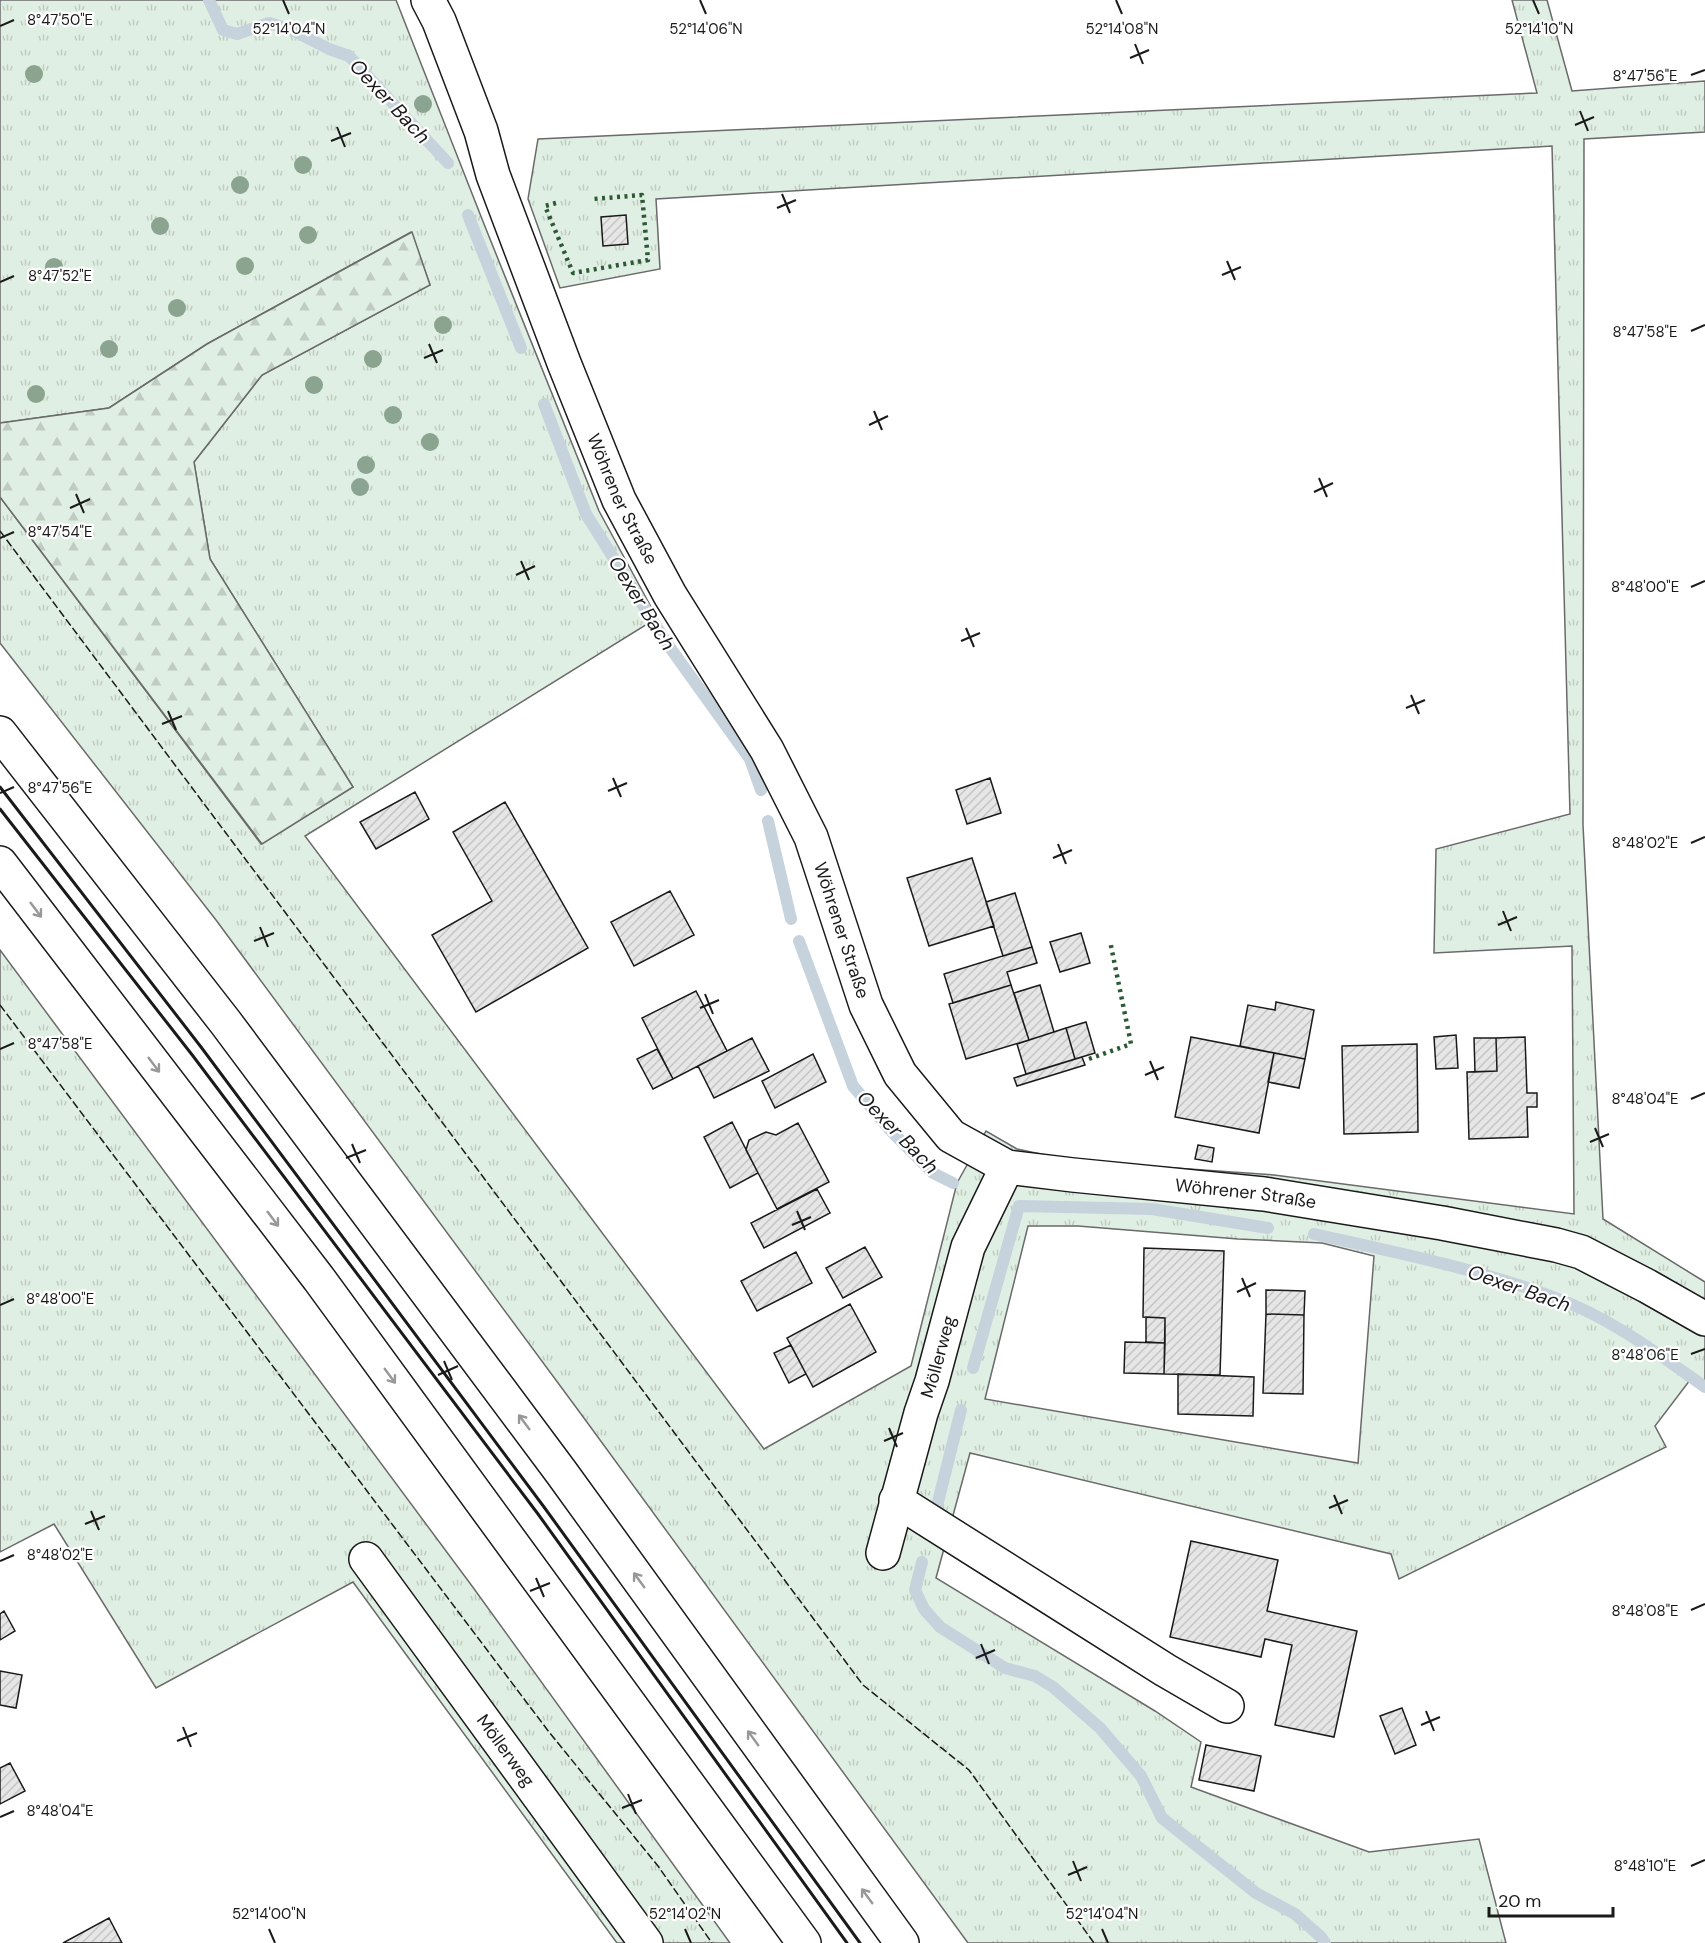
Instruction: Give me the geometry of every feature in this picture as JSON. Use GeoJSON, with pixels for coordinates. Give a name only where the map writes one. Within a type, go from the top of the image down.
{"type":"FeatureCollection","features":[{"type":"Feature","properties":{"kind":"main road","name":"Wöhrener Straße"},"geometry":{"type":"LineString","coordinates":[[428,0],[439,21],[481,131],[493,175],[619,500],[670,595],[768,750],[811,837],[866,1005],[900,1074],[951,1136],[1007,1167],[1264,1194],[1442,1223],[1556,1245],[1581,1252],[1705,1319]]}},
{"type":"Feature","properties":{"kind":"main road"},"geometry":{"type":"LineString","coordinates":[[0,733],[233,1033],[526,1425],[902,1943]]}},
{"type":"Feature","properties":{"kind":"main road"},"geometry":{"type":"LineString","coordinates":[[0,864],[319,1279],[804,1943]]}},
{"type":"Feature","properties":{"kind":"main road","name":"Möllerweg"},"geometry":{"type":"LineString","coordinates":[[883,1553],[896,1500],[933,1381],[968,1247],[1007,1167]]}},
{"type":"Feature","properties":{"kind":"main road"},"geometry":{"type":"LineString","coordinates":[[896,1500],[1155,1664],[1227,1706]]}},
{"type":"Feature","properties":{"kind":"main road","name":"Möllerweg"},"geometry":{"type":"LineString","coordinates":[[366,1560],[646,1943]]}},
{"type":"Feature","properties":{"kind":"green space"},"geometry":{"type":"Polygon","coordinates":[[[0,0],[396,0],[599,511],[657,618],[305,836],[764,1449],[911,1366],[957,1183],[986,1131],[1017,1149],[1074,1161],[1274,1175],[1574,1214],[1572,946],[1434,953],[1436,849],[1570,814],[1552,146],[656,199],[660,269],[560,288],[528,199],[538,139],[1537,93],[1512,0],[1547,0],[1572,91],[1705,81],[1705,132],[1584,139],[1583,825],[1603,1219],[1705,1282],[1705,1380],[1690,1380],[1655,1426],[1666,1447],[1399,1579],[1391,1554],[970,1453],[936,1578],[1155,1711],[1201,1742],[1191,1787],[1369,1852],[1479,1839],[1506,1943],[968,1943],[216,920],[0,643],[0,497],[261,844],[353,787],[210,559],[194,462],[262,375],[430,285],[411,232],[207,344],[109,408],[0,423],[0,0]],[[1028,1226],[985,1399],[1358,1463],[1374,1256],[1322,1243],[1238,1239],[1078,1226],[1028,1226]]]}},
{"type":"Feature","properties":{"kind":"green space"},"geometry":{"type":"Polygon","coordinates":[[[412,232],[430,285],[262,375],[194,462],[210,559],[353,787],[262,844],[0,497],[0,423],[109,408],[207,344],[412,232]]]}},
{"type":"Feature","properties":{"kind":"green space"},"geometry":{"type":"Polygon","coordinates":[[[0,950],[472,1586],[730,1943],[617,1943],[353,1582],[156,1688],[54,1524],[0,1552],[0,950]]]}},
{"type":"Feature","properties":{"kind":"building"},"geometry":{"type":"Polygon","coordinates":[[[626,215],[628,244],[603,246],[601,217],[626,215]]]}},
{"type":"Feature","properties":{"kind":"building"},"geometry":{"type":"Polygon","coordinates":[[[990,778],[1001,813],[967,824],[956,790],[990,778]]]}},
{"type":"Feature","properties":{"kind":"building"},"geometry":{"type":"Polygon","coordinates":[[[415,792],[429,819],[376,849],[360,822],[415,792]]]}},
{"type":"Feature","properties":{"kind":"building"},"geometry":{"type":"Polygon","coordinates":[[[505,802],[588,948],[476,1012],[432,935],[492,901],[453,832],[505,802]]]}},
{"type":"Feature","properties":{"kind":"building"},"geometry":{"type":"Polygon","coordinates":[[[972,858],[994,926],[929,946],[907,878],[972,858]]]}},
{"type":"Feature","properties":{"kind":"building"},"geometry":{"type":"Polygon","coordinates":[[[670,891],[694,935],[634,966],[611,922],[670,891]]]}},
{"type":"Feature","properties":{"kind":"building"},"geometry":{"type":"Polygon","coordinates":[[[1015,893],[1032,947],[1003,956],[986,902],[1015,893]]]}},
{"type":"Feature","properties":{"kind":"building"},"geometry":{"type":"Polygon","coordinates":[[[1081,933],[1090,963],[1060,972],[1050,942],[1081,933]]]}},
{"type":"Feature","properties":{"kind":"building"},"geometry":{"type":"Polygon","coordinates":[[[1032,947],[1037,963],[1007,972],[1011,985],[953,1003],[944,974],[1032,947]]]}},
{"type":"Feature","properties":{"kind":"building"},"geometry":{"type":"Polygon","coordinates":[[[1011,985],[1029,1040],[966,1059],[949,1004],[1011,985]]]}},
{"type":"Feature","properties":{"kind":"building"},"geometry":{"type":"Polygon","coordinates":[[[1040,985],[1054,1032],[1029,1040],[1014,993],[1040,985]]]}},
{"type":"Feature","properties":{"kind":"building"},"geometry":{"type":"Polygon","coordinates":[[[696,991],[727,1051],[673,1079],[642,1018],[696,991]]]}},
{"type":"Feature","properties":{"kind":"building"},"geometry":{"type":"Polygon","coordinates":[[[1276,1002],[1314,1010],[1305,1059],[1240,1046],[1248,1005],[1275,1010],[1276,1002]]]}},
{"type":"Feature","properties":{"kind":"building"},"geometry":{"type":"Polygon","coordinates":[[[1086,1022],[1095,1053],[1075,1059],[1066,1028],[1086,1022]]]}},
{"type":"Feature","properties":{"kind":"building"},"geometry":{"type":"Polygon","coordinates":[[[1066,1028],[1075,1059],[1026,1074],[1017,1044],[1066,1028]]]}},
{"type":"Feature","properties":{"kind":"building"},"geometry":{"type":"Polygon","coordinates":[[[1456,1035],[1458,1068],[1436,1069],[1434,1037],[1456,1035]]]}},
{"type":"Feature","properties":{"kind":"building"},"geometry":{"type":"Polygon","coordinates":[[[1191,1037],[1274,1053],[1259,1133],[1175,1117],[1191,1037]]]}},
{"type":"Feature","properties":{"kind":"building"},"geometry":{"type":"Polygon","coordinates":[[[1525,1037],[1527,1093],[1537,1093],[1537,1107],[1527,1107],[1528,1137],[1469,1139],[1467,1072],[1497,1071],[1496,1038],[1525,1037]]]}},
{"type":"Feature","properties":{"kind":"building"},"geometry":{"type":"Polygon","coordinates":[[[752,1038],[769,1071],[714,1098],[698,1066],[752,1038]]]}},
{"type":"Feature","properties":{"kind":"building"},"geometry":{"type":"Polygon","coordinates":[[[1474,1038],[1496,1038],[1497,1071],[1475,1072],[1474,1038]]]}},
{"type":"Feature","properties":{"kind":"building"},"geometry":{"type":"Polygon","coordinates":[[[1417,1044],[1418,1132],[1344,1134],[1342,1046],[1417,1044]]]}},
{"type":"Feature","properties":{"kind":"building"},"geometry":{"type":"Polygon","coordinates":[[[657,1049],[673,1079],[653,1089],[637,1059],[657,1049]]]}},
{"type":"Feature","properties":{"kind":"building"},"geometry":{"type":"Polygon","coordinates":[[[1274,1053],[1305,1059],[1299,1088],[1268,1082],[1274,1053]]]}},
{"type":"Feature","properties":{"kind":"building"},"geometry":{"type":"Polygon","coordinates":[[[813,1054],[826,1082],[775,1108],[762,1081],[813,1054]]]}},
{"type":"Feature","properties":{"kind":"building"},"geometry":{"type":"Polygon","coordinates":[[[1082,1057],[1085,1065],[1017,1086],[1014,1078],[1082,1057]]]}},
{"type":"Feature","properties":{"kind":"building"},"geometry":{"type":"Polygon","coordinates":[[[732,1122],[758,1173],[730,1188],[704,1137],[732,1122]]]}},
{"type":"Feature","properties":{"kind":"building"},"geometry":{"type":"Polygon","coordinates":[[[798,1123],[829,1182],[777,1209],[746,1150],[749,1140],[766,1132],[776,1135],[798,1123]]]}},
{"type":"Feature","properties":{"kind":"building"},"geometry":{"type":"Polygon","coordinates":[[[1198,1145],[1214,1148],[1212,1162],[1195,1159],[1198,1145]]]}},
{"type":"Feature","properties":{"kind":"building"},"geometry":{"type":"Polygon","coordinates":[[[817,1189],[830,1213],[764,1248],[751,1223],[817,1189]]]}},
{"type":"Feature","properties":{"kind":"building"},"geometry":{"type":"Polygon","coordinates":[[[865,1247],[882,1277],[843,1298],[826,1268],[865,1247]]]}},
{"type":"Feature","properties":{"kind":"building"},"geometry":{"type":"Polygon","coordinates":[[[1144,1248],[1224,1251],[1220,1375],[1164,1374],[1165,1318],[1143,1317],[1144,1248]]]}},
{"type":"Feature","properties":{"kind":"building"},"geometry":{"type":"Polygon","coordinates":[[[796,1252],[812,1283],[757,1311],[741,1281],[796,1252]]]}},
{"type":"Feature","properties":{"kind":"building"},"geometry":{"type":"Polygon","coordinates":[[[1266,1290],[1305,1291],[1304,1315],[1266,1314],[1266,1290]]]}},
{"type":"Feature","properties":{"kind":"building"},"geometry":{"type":"Polygon","coordinates":[[[850,1304],[876,1352],[813,1387],[787,1338],[850,1304]]]}},
{"type":"Feature","properties":{"kind":"building"},"geometry":{"type":"Polygon","coordinates":[[[1266,1314],[1304,1315],[1303,1394],[1263,1393],[1266,1314]]]}},
{"type":"Feature","properties":{"kind":"building"},"geometry":{"type":"Polygon","coordinates":[[[1146,1317],[1165,1318],[1165,1343],[1146,1342],[1146,1317]]]}},
{"type":"Feature","properties":{"kind":"building"},"geometry":{"type":"Polygon","coordinates":[[[1125,1342],[1165,1343],[1164,1374],[1124,1373],[1125,1342]]]}},
{"type":"Feature","properties":{"kind":"building"},"geometry":{"type":"Polygon","coordinates":[[[791,1345],[806,1374],[789,1383],[774,1353],[791,1345]]]}},
{"type":"Feature","properties":{"kind":"building"},"geometry":{"type":"Polygon","coordinates":[[[1178,1374],[1254,1377],[1253,1416],[1178,1414],[1178,1374]]]}},
{"type":"Feature","properties":{"kind":"building"},"geometry":{"type":"Polygon","coordinates":[[[1191,1541],[1278,1560],[1267,1611],[1357,1631],[1334,1737],[1275,1725],[1292,1645],[1265,1639],[1261,1657],[1170,1637],[1191,1541]]]}},
{"type":"Feature","properties":{"kind":"building"},"geometry":{"type":"Polygon","coordinates":[[[4,1611],[15,1631],[0,1640],[0,1614],[4,1611]]]}},
{"type":"Feature","properties":{"kind":"building"},"geometry":{"type":"Polygon","coordinates":[[[0,1671],[22,1675],[16,1708],[0,1705],[0,1671]]]}},
{"type":"Feature","properties":{"kind":"building"},"geometry":{"type":"Polygon","coordinates":[[[1402,1708],[1416,1745],[1395,1754],[1380,1716],[1402,1708]]]}},
{"type":"Feature","properties":{"kind":"building"},"geometry":{"type":"Polygon","coordinates":[[[1206,1745],[1261,1756],[1254,1791],[1199,1780],[1206,1745]]]}},
{"type":"Feature","properties":{"kind":"building"},"geometry":{"type":"Polygon","coordinates":[[[10,1763],[25,1791],[0,1804],[0,1768],[10,1763]]]}},
{"type":"Feature","properties":{"kind":"building"},"geometry":{"type":"Polygon","coordinates":[[[109,1918],[122,1943],[63,1943],[109,1918]]]}},
{"type":"Feature","properties":{"kind":"waterway","name":"Oexer Bach"},"geometry":{"type":"LineString","coordinates":[[209,0],[223,30],[237,34],[269,23],[292,30],[329,49],[349,56],[448,163]]}},
{"type":"Feature","properties":{"kind":"waterway","name":"Oexer Bach"},"geometry":{"type":"LineString","coordinates":[[468,215],[521,348]]}},
{"type":"Feature","properties":{"kind":"waterway","name":"Oexer Bach"},"geometry":{"type":"LineString","coordinates":[[544,404],[586,514],[666,642],[750,759],[761,790]]}},
{"type":"Feature","properties":{"kind":"waterway","name":"Oexer Bach"},"geometry":{"type":"LineString","coordinates":[[768,821],[791,919]]}},
{"type":"Feature","properties":{"kind":"waterway","name":"Oexer Bach"},"geometry":{"type":"LineString","coordinates":[[799,941],[853,1086],[892,1132],[933,1173],[953,1183]]}},
{"type":"Feature","properties":{"kind":"waterway","name":"Oexer Bach"},"geometry":{"type":"LineString","coordinates":[[973,1368],[1019,1206],[1152,1209],[1268,1228]]}},
{"type":"Feature","properties":{"kind":"waterway","name":"Oexer Bach"},"geometry":{"type":"LineString","coordinates":[[1314,1234],[1467,1270],[1556,1298],[1615,1326],[1705,1387]]}},
{"type":"Feature","properties":{"kind":"waterway"},"geometry":{"type":"LineString","coordinates":[[937,1506],[961,1410]]}},
{"type":"Feature","properties":{"kind":"waterway"},"geometry":{"type":"LineString","coordinates":[[922,1562],[915,1590],[924,1609],[940,1627],[1005,1668],[1035,1676],[1053,1687],[1100,1728],[1141,1776],[1162,1818],[1256,1893],[1295,1914],[1325,1943]]}},
{"type":"Feature","properties":{"kind":"hedge"},"geometry":{"type":"LineString","coordinates":[[556,203],[545,206],[573,273],[648,260],[642,195],[593,199]]}},
{"type":"Feature","properties":{"kind":"hedge"},"geometry":{"type":"LineString","coordinates":[[1089,1059],[1131,1044],[1110,941]]}},
{"type":"Feature","properties":{"kind":"fence"},"geometry":{"type":"LineString","coordinates":[[0,531],[863,1685],[969,1770],[1094,1943]]}},
{"type":"Feature","properties":{"kind":"fence"},"geometry":{"type":"LineString","coordinates":[[0,1005],[549,1732],[658,1866],[712,1943]]}},
{"type":"Feature","properties":{"kind":"wall"},"geometry":{"type":"LineString","coordinates":[[0,787],[201,1047],[544,1507],[860,1943]]}},
{"type":"Feature","properties":{"kind":"wall"},"geometry":{"type":"LineString","coordinates":[[0,809],[193,1056],[538,1514],[847,1943]]}}]}
